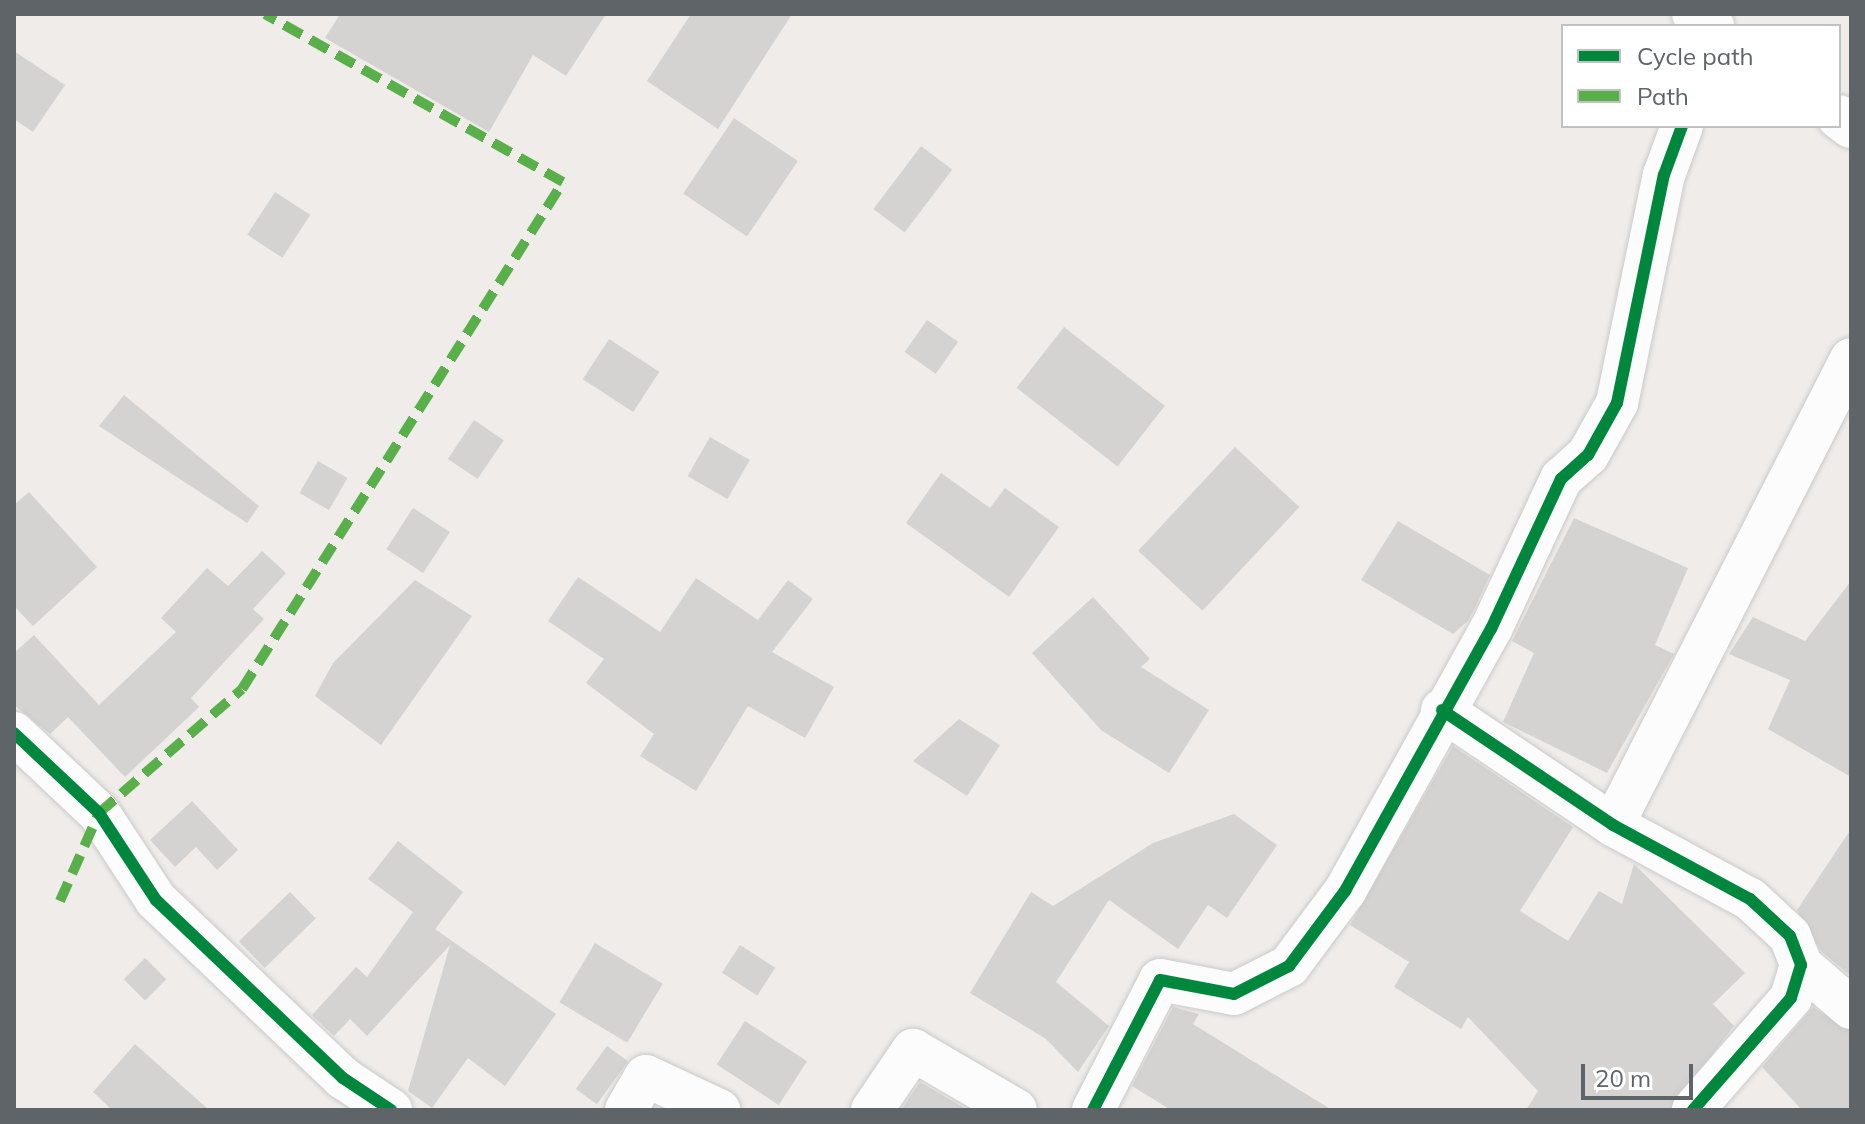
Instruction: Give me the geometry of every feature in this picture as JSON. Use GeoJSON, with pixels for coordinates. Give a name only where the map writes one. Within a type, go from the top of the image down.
{"type":"FeatureCollection","features":[{"type":"Feature","properties":{"kind":"street"},"geometry":{"type":"LineString","coordinates":[[1093,1110],[1160,980],[1234,994],[1289,966],[1345,891],[1442,710],[1491,629],[1561,479],[1588,455],[1617,403],[1664,175],[1681,128]]}},
{"type":"Feature","properties":{"kind":"street"},"geometry":{"type":"LineString","coordinates":[[1613,825],[1851,359]]}},
{"type":"Feature","properties":{"kind":"street"},"geometry":{"type":"LineString","coordinates":[[1442,710],[1613,825],[1750,899],[1790,936],[1801,965],[1851,1008]]}},
{"type":"Feature","properties":{"kind":"street"},"geometry":{"type":"LineString","coordinates":[[14,733],[99,813],[156,900],[343,1078],[391,1110]]}},
{"type":"Feature","properties":{"kind":"street"},"geometry":{"type":"LineString","coordinates":[[1693,1110],[1791,998],[1801,965]]}},
{"type":"Feature","properties":{"kind":"street"},"geometry":{"type":"LineString","coordinates":[[872,1110],[913,1050],[1016,1110]]}},
{"type":"Feature","properties":{"kind":"street"},"geometry":{"type":"LineString","coordinates":[[626,1110],[646,1076],[719,1110]]}},
{"type":"Feature","properties":{"kind":"building"},"geometry":{"type":"Polygon","coordinates":[[[340,14],[606,14],[566,76],[533,55],[489,132],[325,38],[340,14]]]}},
{"type":"Feature","properties":{"kind":"building"},"geometry":{"type":"Polygon","coordinates":[[[691,14],[792,14],[718,129],[647,81],[691,14]]]}},
{"type":"Feature","properties":{"kind":"building"},"geometry":{"type":"Polygon","coordinates":[[[14,51],[65,85],[33,132],[14,119],[14,51]]]}},
{"type":"Feature","properties":{"kind":"building"},"geometry":{"type":"Polygon","coordinates":[[[734,118],[798,161],[747,237],[683,193],[734,118]]]}},
{"type":"Feature","properties":{"kind":"building"},"geometry":{"type":"Polygon","coordinates":[[[921,146],[952,169],[905,233],[873,209],[921,146]]]}},
{"type":"Feature","properties":{"kind":"building"},"geometry":{"type":"Polygon","coordinates":[[[275,192],[310,215],[282,258],[247,235],[275,192]]]}},
{"type":"Feature","properties":{"kind":"building"},"geometry":{"type":"Polygon","coordinates":[[[927,320],[958,342],[936,374],[905,352],[927,320]]]}},
{"type":"Feature","properties":{"kind":"building"},"geometry":{"type":"Polygon","coordinates":[[[1064,327],[1165,406],[1117,466],[1017,388],[1064,327]]]}},
{"type":"Feature","properties":{"kind":"building"},"geometry":{"type":"Polygon","coordinates":[[[609,339],[659,372],[633,412],[583,379],[609,339]]]}},
{"type":"Feature","properties":{"kind":"building"},"geometry":{"type":"Polygon","coordinates":[[[124,395],[259,506],[247,523],[99,426],[124,395]]]}},
{"type":"Feature","properties":{"kind":"building"},"geometry":{"type":"Polygon","coordinates":[[[474,420],[504,440],[478,479],[448,459],[474,420]]]}},
{"type":"Feature","properties":{"kind":"building"},"geometry":{"type":"Polygon","coordinates":[[[710,437],[750,460],[727,499],[688,476],[710,437]]]}},
{"type":"Feature","properties":{"kind":"building"},"geometry":{"type":"Polygon","coordinates":[[[1235,447],[1299,507],[1203,611],[1138,551],[1235,447]]]}},
{"type":"Feature","properties":{"kind":"building"},"geometry":{"type":"Polygon","coordinates":[[[318,461],[347,478],[329,510],[300,493],[318,461]]]}},
{"type":"Feature","properties":{"kind":"building"},"geometry":{"type":"Polygon","coordinates":[[[941,473],[990,508],[1005,488],[1059,527],[1009,597],[906,523],[941,473]]]}},
{"type":"Feature","properties":{"kind":"building"},"geometry":{"type":"Polygon","coordinates":[[[29,492],[97,567],[33,626],[14,606],[14,505],[29,492]]]}},
{"type":"Feature","properties":{"kind":"building"},"geometry":{"type":"Polygon","coordinates":[[[413,508],[450,532],[423,573],[386,549],[413,508]]]}},
{"type":"Feature","properties":{"kind":"building"},"geometry":{"type":"Polygon","coordinates":[[[1574,518],[1688,568],[1655,645],[1674,654],[1607,773],[1503,722],[1534,653],[1512,641],[1574,518]]]}},
{"type":"Feature","properties":{"kind":"building"},"geometry":{"type":"Polygon","coordinates":[[[1398,521],[1490,575],[1469,620],[1453,634],[1361,580],[1398,521]]]}},
{"type":"Feature","properties":{"kind":"building"},"geometry":{"type":"Polygon","coordinates":[[[262,551],[286,573],[253,609],[264,619],[191,698],[199,707],[125,777],[68,717],[50,734],[14,705],[14,653],[34,635],[99,705],[176,632],[161,618],[207,568],[228,586],[262,551]]]}},
{"type":"Feature","properties":{"kind":"building"},"geometry":{"type":"Polygon","coordinates":[[[578,577],[660,632],[696,578],[758,620],[788,580],[813,599],[772,652],[834,687],[805,738],[748,706],[696,791],[640,756],[654,734],[586,683],[604,659],[548,621],[578,577]]]}},
{"type":"Feature","properties":{"kind":"building"},"geometry":{"type":"Polygon","coordinates":[[[415,580],[472,616],[381,745],[315,696],[333,663],[415,580]]]}},
{"type":"Feature","properties":{"kind":"building"},"geometry":{"type":"Polygon","coordinates":[[[1851,581],[1851,777],[1768,729],[1790,680],[1729,654],[1753,617],[1805,641],[1851,581]]]}},
{"type":"Feature","properties":{"kind":"building"},"geometry":{"type":"Polygon","coordinates":[[[1093,597],[1150,659],[1141,667],[1209,710],[1169,773],[1101,730],[1032,653],[1093,597]]]}},
{"type":"Feature","properties":{"kind":"building"},"geometry":{"type":"Polygon","coordinates":[[[959,719],[1000,745],[967,796],[913,761],[959,719]]]}},
{"type":"Feature","properties":{"kind":"building"},"geometry":{"type":"Polygon","coordinates":[[[1453,746],[1573,827],[1520,911],[1568,941],[1599,891],[1622,904],[1634,864],[1745,973],[1713,1004],[1734,1026],[1670,1110],[1526,1110],[1538,1091],[1468,1017],[1461,1029],[1394,987],[1409,962],[1350,925],[1453,746]]]}},
{"type":"Feature","properties":{"kind":"building"},"geometry":{"type":"Polygon","coordinates":[[[192,801],[238,850],[217,870],[196,847],[175,867],[150,840],[192,801]]]}},
{"type":"Feature","properties":{"kind":"building"},"geometry":{"type":"Polygon","coordinates":[[[1234,814],[1277,845],[1227,918],[1208,905],[1178,949],[1109,900],[1056,982],[1109,1026],[1078,1072],[1046,1039],[970,993],[1031,892],[1053,906],[1153,843],[1234,814]]]}},
{"type":"Feature","properties":{"kind":"building"},"geometry":{"type":"Polygon","coordinates":[[[1851,829],[1851,976],[1821,951],[1797,910],[1851,829]]]}},
{"type":"Feature","properties":{"kind":"building"},"geometry":{"type":"Polygon","coordinates":[[[398,841],[463,892],[435,929],[556,1014],[505,1086],[468,1058],[432,1108],[408,1091],[450,945],[367,1036],[350,1019],[334,1036],[312,1015],[356,967],[367,977],[413,912],[368,879],[398,841]]]}},
{"type":"Feature","properties":{"kind":"building"},"geometry":{"type":"Polygon","coordinates":[[[290,892],[316,919],[265,968],[239,941],[290,892]]]}},
{"type":"Feature","properties":{"kind":"building"},"geometry":{"type":"Polygon","coordinates":[[[595,943],[663,984],[627,1043],[559,1002],[595,943]]]}},
{"type":"Feature","properties":{"kind":"building"},"geometry":{"type":"Polygon","coordinates":[[[740,945],[775,968],[757,996],[722,973],[740,945]]]}},
{"type":"Feature","properties":{"kind":"building"},"geometry":{"type":"Polygon","coordinates":[[[145,958],[166,979],[145,1000],[124,979],[145,958]]]}},
{"type":"Feature","properties":{"kind":"building"},"geometry":{"type":"Polygon","coordinates":[[[1173,1007],[1199,1014],[1193,1024],[1332,1110],[1171,1110],[1132,1086],[1173,1007]]]}},
{"type":"Feature","properties":{"kind":"building"},"geometry":{"type":"Polygon","coordinates":[[[1813,1007],[1851,1031],[1851,1110],[1802,1110],[1762,1067],[1813,1007]]]}},
{"type":"Feature","properties":{"kind":"building"},"geometry":{"type":"Polygon","coordinates":[[[745,1021],[807,1061],[779,1105],[717,1065],[745,1021]]]}},
{"type":"Feature","properties":{"kind":"building"},"geometry":{"type":"Polygon","coordinates":[[[135,1044],[209,1110],[112,1110],[93,1092],[135,1044]]]}},
{"type":"Feature","properties":{"kind":"building"},"geometry":{"type":"Polygon","coordinates":[[[607,1046],[628,1061],[597,1104],[576,1089],[607,1046]]]}},
{"type":"Feature","properties":{"kind":"building"},"geometry":{"type":"Polygon","coordinates":[[[920,1082],[968,1110],[901,1110],[920,1082]]]}},
{"type":"Feature","properties":{"kind":"marked path"},"geometry":{"type":"LineString","coordinates":[[60,901],[99,813],[242,689],[563,182],[265,14]]}},
{"type":"Feature","properties":{"kind":"cycle path"},"geometry":{"type":"LineString","coordinates":[[1093,1110],[1160,980],[1234,994],[1289,966],[1345,891],[1491,629],[1561,479],[1588,455],[1617,403],[1664,175],[1681,128]]}},
{"type":"Feature","properties":{"kind":"cycle path"},"geometry":{"type":"LineString","coordinates":[[1442,710],[1613,825],[1750,899],[1790,936],[1801,965],[1791,998],[1693,1110]]}},
{"type":"Feature","properties":{"kind":"cycle path"},"geometry":{"type":"LineString","coordinates":[[14,733],[99,813],[156,900],[343,1078],[391,1110]]}}]}
